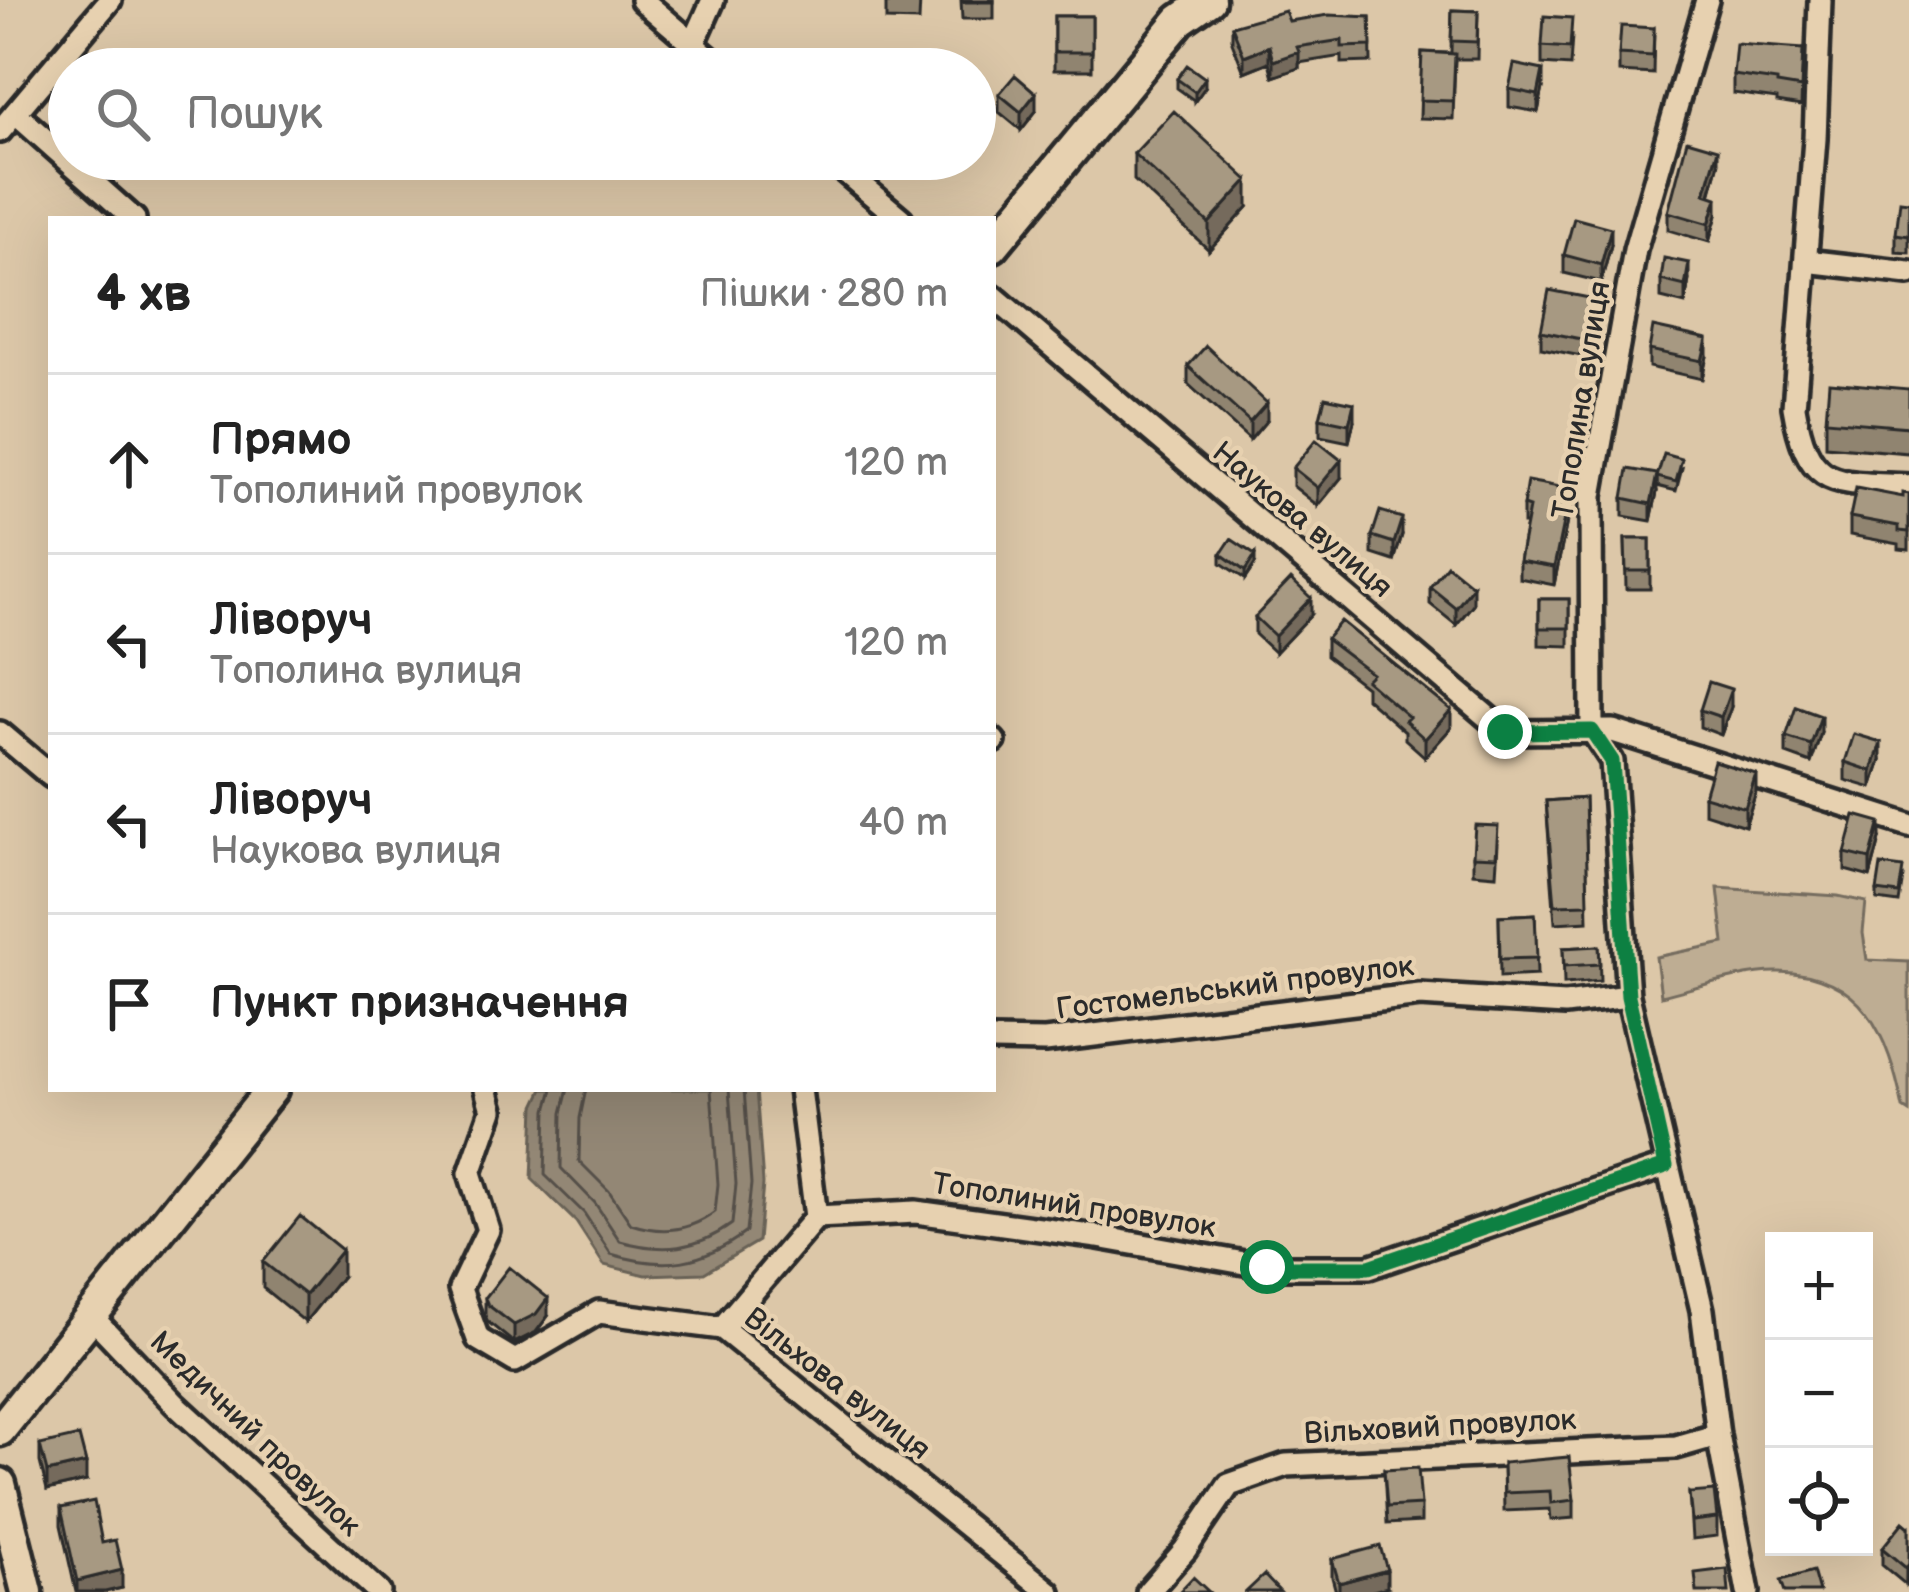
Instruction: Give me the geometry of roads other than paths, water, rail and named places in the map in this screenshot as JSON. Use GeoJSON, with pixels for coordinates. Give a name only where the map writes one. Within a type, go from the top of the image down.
{"type":"FeatureCollection","features":[{"type":"Feature","properties":{"kind":"street"},"geometry":{"type":"LineString","coordinates":[[69,48],[110,0]]}},
{"type":"Feature","properties":{"kind":"street"},"geometry":{"type":"LineString","coordinates":[[642,0],[697,48]]}},
{"type":"Feature","properties":{"kind":"street"},"geometry":{"type":"LineString","coordinates":[[693,45],[713,0]]}},
{"type":"Feature","properties":{"kind":"street"},"geometry":{"type":"LineString","coordinates":[[996,242],[1180,20],[1209,0]]}},
{"type":"Feature","properties":{"kind":"street","name":"Тополина вулиця"},"geometry":{"type":"LineString","coordinates":[[1707,0],[1635,250],[1591,496],[1592,731],[1612,761],[1628,996],[1702,1310],[1718,1435],[1748,1592]]}},
{"type":"Feature","properties":{"kind":"street"},"geometry":{"type":"LineString","coordinates":[[1820,0],[1794,407],[1801,447],[1818,471],[1841,482],[1909,486]]}},
{"type":"Feature","properties":{"kind":"street"},"geometry":{"type":"LineString","coordinates":[[0,130],[48,73]]}},
{"type":"Feature","properties":{"kind":"street"},"geometry":{"type":"LineString","coordinates":[[15,112],[48,142]]}},
{"type":"Feature","properties":{"kind":"street"},"geometry":{"type":"LineString","coordinates":[[91,180],[131,216]]}},
{"type":"Feature","properties":{"kind":"street"},"geometry":{"type":"LineString","coordinates":[[855,180],[897,216]]}},
{"type":"Feature","properties":{"kind":"street"},"geometry":{"type":"LineString","coordinates":[[1806,261],[1909,273]]}},
{"type":"Feature","properties":{"kind":"street","name":"Наукова вулиця"},"geometry":{"type":"LineString","coordinates":[[996,299],[1505,732],[1613,731],[1909,825]]}},
{"type":"Feature","properties":{"kind":"street"},"geometry":{"type":"LineString","coordinates":[[0,733],[48,773]]}},
{"type":"Feature","properties":{"kind":"street","name":"Гостомельський провулок"},"geometry":{"type":"LineString","coordinates":[[996,1040],[1045,1041],[1420,995],[1564,1004],[1628,996]]}},
{"type":"Feature","properties":{"kind":"street"},"geometry":{"type":"LineString","coordinates":[[0,1430],[270,1092]]}},
{"type":"Feature","properties":{"kind":"street","name":"Вільхова вулиця"},"geometry":{"type":"LineString","coordinates":[[487,1092],[492,1110],[470,1173],[488,1230],[460,1289],[478,1339],[515,1361],[599,1312],[722,1328],[1049,1592]]}},
{"type":"Feature","properties":{"kind":"street"},"geometry":{"type":"LineString","coordinates":[[722,1328],[816,1216],[800,1092]]}},
{"type":"Feature","properties":{"kind":"street","name":"Тополиний провулок"},"geometry":{"type":"LineString","coordinates":[[816,1216],[916,1212],[1267,1267],[1369,1267],[1666,1166]]}},
{"type":"Feature","properties":{"kind":"street","name":"Медичний провулок"},"geometry":{"type":"LineString","coordinates":[[92,1318],[175,1404],[379,1592]]}},
{"type":"Feature","properties":{"kind":"street","name":"Вільховий провулок"},"geometry":{"type":"LineString","coordinates":[[1148,1592],[1186,1550],[1228,1486],[1286,1466],[1676,1447],[1718,1435]]}},
{"type":"Feature","properties":{"kind":"street"},"geometry":{"type":"LineString","coordinates":[[0,1484],[27,1592]]}},
{"type":"Feature","properties":{"kind":"water"},"geometry":{"type":"Polygon","coordinates":[[[542,1092],[756,1092],[763,1184],[758,1241],[704,1273],[645,1275],[604,1265],[576,1222],[532,1179],[535,1106],[542,1092]]]}}]}
